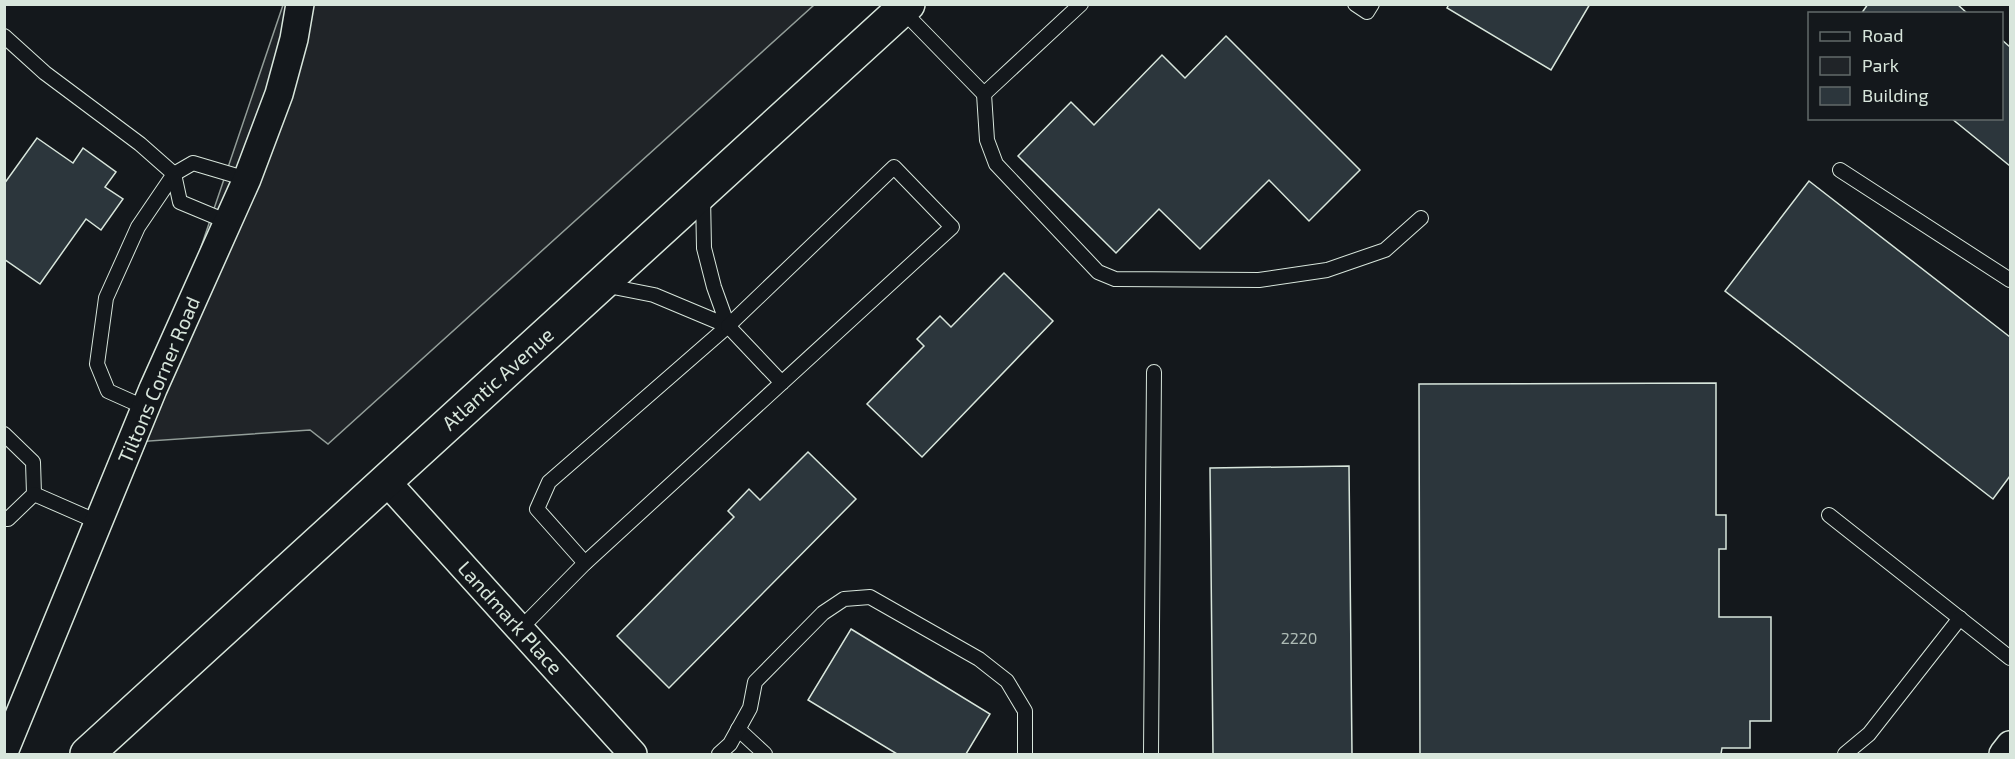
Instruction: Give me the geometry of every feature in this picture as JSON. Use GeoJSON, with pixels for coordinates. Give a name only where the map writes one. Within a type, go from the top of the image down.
{"type":"FeatureCollection","features":[{"type":"Feature","properties":{"kind":"main road","name":"Atlantic Avenue"},"geometry":{"type":"LineString","coordinates":[[87,754],[905,7]]}},
{"type":"Feature","properties":{"kind":"street","name":"Tiltons Corner Road"},"geometry":{"type":"LineString","coordinates":[[4,752],[146,408],[247,179],[279,94],[294,39],[300,4]]}},
{"type":"Feature","properties":{"kind":"street","name":"Landmark Place"},"geometry":{"type":"LineString","coordinates":[[386,481],[633,754]]}},
{"type":"Feature","properties":{"kind":"street"},"geometry":{"type":"LineString","coordinates":[[2003,754],[2010,745]]}},
{"type":"Feature","properties":{"kind":"lane"},"geometry":{"type":"LineString","coordinates":[[984,94],[1081,4]]}},
{"type":"Feature","properties":{"kind":"lane"},"geometry":{"type":"LineString","coordinates":[[1355,4],[1367,12],[1372,4]]}},
{"type":"Feature","properties":{"kind":"lane"},"geometry":{"type":"LineString","coordinates":[[905,7],[984,94],[987,140],[996,164],[1098,272],[1115,279],[1259,280],[1327,270],[1385,250],[1421,218]]}},
{"type":"Feature","properties":{"kind":"lane"},"geometry":{"type":"LineString","coordinates":[[4,36],[45,74],[140,144],[174,174],[180,202],[228,222]]}},
{"type":"Feature","properties":{"kind":"lane"},"geometry":{"type":"LineString","coordinates":[[146,408],[108,391],[97,363],[106,298],[138,227],[174,174],[194,164],[247,179]]}},
{"type":"Feature","properties":{"kind":"lane"},"geometry":{"type":"LineString","coordinates":[[520,629],[585,563],[951,227],[894,168],[728,327],[549,483],[537,508],[585,563]]}},
{"type":"Feature","properties":{"kind":"lane"},"geometry":{"type":"LineString","coordinates":[[1840,170],[2010,280]]}},
{"type":"Feature","properties":{"kind":"lane"},"geometry":{"type":"LineString","coordinates":[[702,192],[704,248],[728,327]]}},
{"type":"Feature","properties":{"kind":"lane"},"geometry":{"type":"LineString","coordinates":[[601,285],[654,295],[728,327],[782,383]]}},
{"type":"Feature","properties":{"kind":"lane"},"geometry":{"type":"LineString","coordinates":[[1150,754],[1154,372]]}},
{"type":"Feature","properties":{"kind":"lane"},"geometry":{"type":"LineString","coordinates":[[4,434],[33,462],[34,494],[8,519],[4,519]]}},
{"type":"Feature","properties":{"kind":"lane"},"geometry":{"type":"LineString","coordinates":[[34,494],[98,522]]}},
{"type":"Feature","properties":{"kind":"lane"},"geometry":{"type":"LineString","coordinates":[[1828,515],[2010,658]]}},
{"type":"Feature","properties":{"kind":"lane"},"geometry":{"type":"LineString","coordinates":[[719,754],[730,744],[750,708],[755,682],[823,613],[844,599],[870,597],[979,658],[1007,681],[1025,711],[1025,754]]}},
{"type":"Feature","properties":{"kind":"lane"},"geometry":{"type":"LineString","coordinates":[[1845,754],[1869,735],[1960,618]]}},
{"type":"Feature","properties":{"kind":"lane"},"geometry":{"type":"LineString","coordinates":[[738,729],[765,754]]}},
{"type":"Feature","properties":{"kind":"green space"},"geometry":{"type":"Polygon","coordinates":[[[283,5],[814,5],[328,444],[310,430],[135,442],[283,5]]]}},
{"type":"Feature","properties":{"kind":"building"},"geometry":{"type":"Polygon","coordinates":[[[1449,4],[1590,4],[1551,70],[1447,8],[1449,4]]]}},
{"type":"Feature","properties":{"kind":"building"},"geometry":{"type":"Polygon","coordinates":[[[1868,4],[1957,4],[1966,12],[1862,12],[1868,4]]]}},
{"type":"Feature","properties":{"kind":"building"},"geometry":{"type":"Polygon","coordinates":[[[1226,36],[1360,170],[1309,221],[1269,180],[1200,249],[1159,209],[1116,253],[1018,156],[1071,102],[1094,125],[1162,55],[1185,78],[1226,36]]]}},
{"type":"Feature","properties":{"kind":"building"},"geometry":{"type":"Polygon","coordinates":[[[2003,41],[2010,47],[2010,166],[1953,120],[2003,120],[2003,41]]]}},
{"type":"Feature","properties":{"kind":"building"},"geometry":{"type":"Polygon","coordinates":[[[37,138],[73,163],[83,148],[116,172],[105,187],[123,199],[101,230],[86,219],[40,284],[4,259],[4,184],[37,138]]]}},
{"type":"Feature","properties":{"kind":"building"},"geometry":{"type":"Polygon","coordinates":[[[1809,181],[2010,337],[2010,476],[1993,499],[1725,291],[1809,181]]]}},
{"type":"Feature","properties":{"kind":"building"},"geometry":{"type":"Polygon","coordinates":[[[1004,273],[1053,321],[922,457],[867,404],[924,346],[917,339],[940,316],[951,327],[1004,273]]]}},
{"type":"Feature","properties":{"kind":"building"},"geometry":{"type":"Polygon","coordinates":[[[1716,383],[1716,515],[1726,515],[1726,549],[1719,549],[1719,617],[1771,617],[1771,721],[1750,721],[1750,748],[1722,748],[1721,754],[1420,754],[1419,384],[1716,383]]]}},
{"type":"Feature","properties":{"kind":"building"},"geometry":{"type":"Polygon","coordinates":[[[808,452],[856,499],[669,688],[617,636],[734,517],[728,511],[749,489],[760,500],[808,452]]]}},
{"type":"Feature","properties":{"kind":"building"},"geometry":{"type":"Polygon","coordinates":[[[1349,466],[1352,754],[1213,754],[1210,468],[1349,466]]]}},
{"type":"Feature","properties":{"kind":"building"},"geometry":{"type":"Polygon","coordinates":[[[851,629],[990,714],[966,754],[897,754],[808,700],[851,629]]]}}]}
